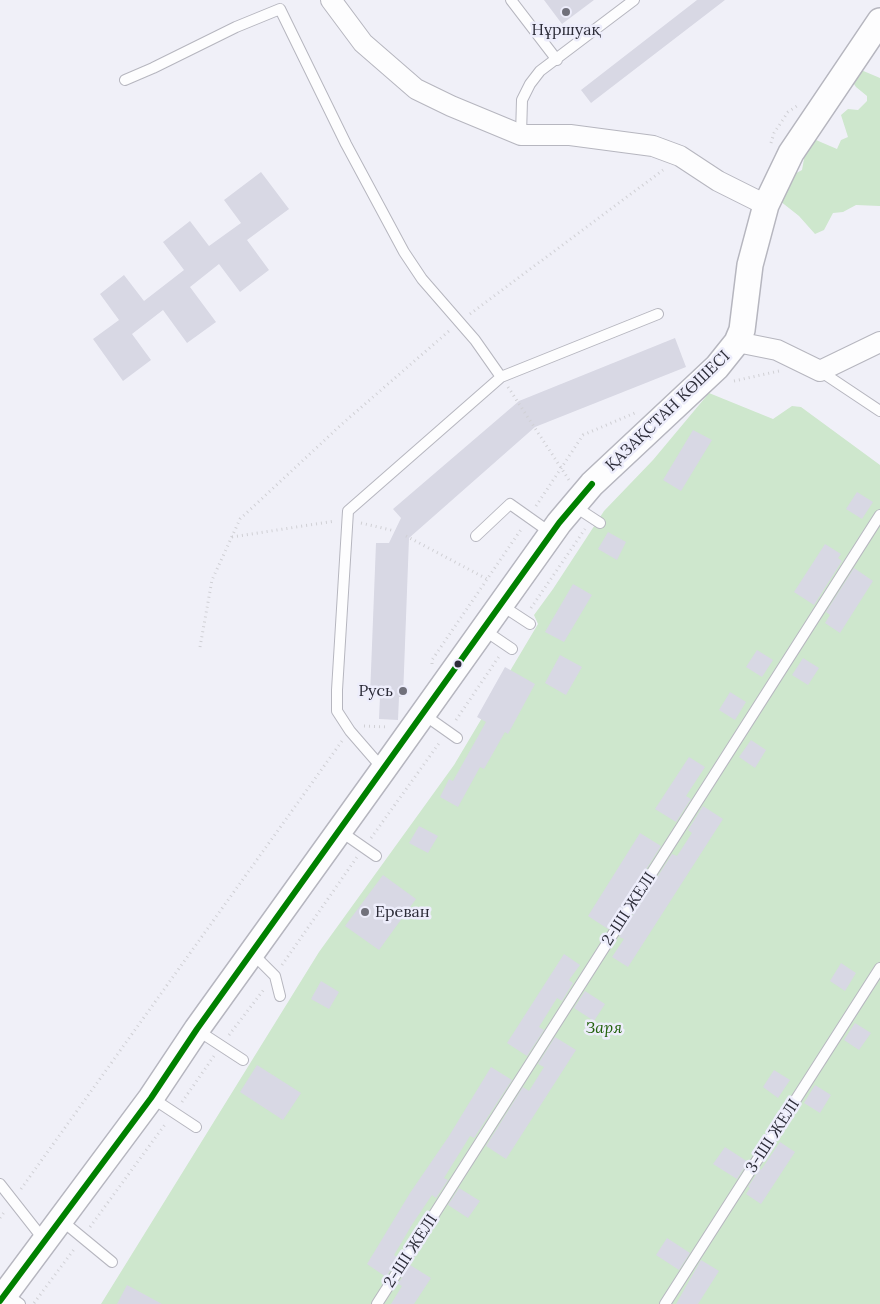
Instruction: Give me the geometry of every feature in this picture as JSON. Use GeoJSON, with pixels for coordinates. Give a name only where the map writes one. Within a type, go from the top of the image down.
{"type":"FeatureCollection","features":[{"type":"Feature","properties":{"kind":"street"},"geometry":{"type":"LineString","coordinates":[[336,2],[363,44],[416,89],[451,106],[521,135],[570,136],[653,146],[680,156],[718,181],[766,205]]}},
{"type":"Feature","properties":{"kind":"street","name":"ҚАЗАҚСТАН КӨШЕСІ"},"geometry":{"type":"LineString","coordinates":[[8,1299],[45,1241],[151,1098],[196,1029],[424,714],[551,533],[587,511],[592,484],[717,367],[737,342],[742,330],[750,265],[766,205],[791,153],[880,21]]}},
{"type":"Feature","properties":{"kind":"street"},"geometry":{"type":"LineString","coordinates":[[737,342],[777,350],[820,370],[880,342]]}},
{"type":"Feature","properties":{"kind":"lane"},"geometry":{"type":"LineString","coordinates":[[511,0],[557,60]]}},
{"type":"Feature","properties":{"kind":"lane"},"geometry":{"type":"LineString","coordinates":[[521,135],[522,100],[530,84],[540,72],[634,0]]}},
{"type":"Feature","properties":{"kind":"lane"},"geometry":{"type":"LineString","coordinates":[[125,80],[169,61],[281,4],[346,144],[404,252],[422,279],[460,322],[501,377]]}},
{"type":"Feature","properties":{"kind":"lane"},"geometry":{"type":"LineString","coordinates":[[383,770],[350,731],[337,711],[348,511],[501,377],[658,314]]}},
{"type":"Feature","properties":{"kind":"lane"},"geometry":{"type":"LineString","coordinates":[[820,370],[880,410]]}},
{"type":"Feature","properties":{"kind":"lane"},"geometry":{"type":"LineString","coordinates":[[476,536],[510,504],[551,533]]}},
{"type":"Feature","properties":{"kind":"lane","name":"2-ШІ ЖЕЛІ"},"geometry":{"type":"LineString","coordinates":[[377,1304],[880,515]]}},
{"type":"Feature","properties":{"kind":"lane"},"geometry":{"type":"LineString","coordinates":[[500,605],[527,622]]}},
{"type":"Feature","properties":{"kind":"lane"},"geometry":{"type":"LineString","coordinates":[[483,630],[509,647]]}},
{"type":"Feature","properties":{"kind":"lane"},"geometry":{"type":"LineString","coordinates":[[424,714],[457,738]]}},
{"type":"Feature","properties":{"kind":"lane"},"geometry":{"type":"LineString","coordinates":[[340,830],[376,856]]}},
{"type":"Feature","properties":{"kind":"lane"},"geometry":{"type":"LineString","coordinates":[[252,953],[275,976],[280,996]]}},
{"type":"Feature","properties":{"kind":"lane","name":"3-ШІ ЖЕЛІ"},"geometry":{"type":"LineString","coordinates":[[665,1304],[880,968]]}},
{"type":"Feature","properties":{"kind":"lane"},"geometry":{"type":"LineString","coordinates":[[196,1029],[243,1060]]}},
{"type":"Feature","properties":{"kind":"lane"},"geometry":{"type":"LineString","coordinates":[[151,1098],[196,1127]]}},
{"type":"Feature","properties":{"kind":"lane"},"geometry":{"type":"LineString","coordinates":[[0,1184],[45,1241]]}},
{"type":"Feature","properties":{"kind":"lane"},"geometry":{"type":"LineString","coordinates":[[60,1220],[112,1262]]}},
{"type":"Feature","properties":{"kind":"path"},"geometry":{"type":"LineString","coordinates":[[200,647],[212,580],[240,519],[342,424],[460,322],[680,156]]}},
{"type":"Feature","properties":{"kind":"path"},"geometry":{"type":"LineString","coordinates":[[727,383],[780,371]]}},
{"type":"Feature","properties":{"kind":"path"},"geometry":{"type":"LineString","coordinates":[[501,377],[525,410],[587,511],[527,622]]}},
{"type":"Feature","properties":{"kind":"path"},"geometry":{"type":"LineString","coordinates":[[232,537],[348,520],[395,531]]}},
{"type":"Feature","properties":{"kind":"path"},"geometry":{"type":"LineString","coordinates":[[406,536],[487,579]]}},
{"type":"Feature","properties":{"kind":"path"},"geometry":{"type":"LineString","coordinates":[[33,1304],[174,1113],[220,1046],[275,976],[364,847],[509,647]]}},
{"type":"Feature","properties":{"kind":"path"},"geometry":{"type":"LineString","coordinates":[[0,1218],[350,731]]}},
{"type":"Feature","properties":{"kind":"green space"},"geometry":{"type":"Polygon","coordinates":[[[854,67],[880,78],[880,206],[856,205],[843,212],[833,213],[824,230],[815,234],[799,216],[780,201],[781,181],[802,170],[807,142],[816,140],[837,149],[841,140],[848,137],[841,115],[848,109],[858,110],[867,101],[867,96],[856,87],[847,74],[854,67]]]}},
{"type":"Feature","properties":{"kind":"green space","name":"Заря"},"geometry":{"type":"Polygon","coordinates":[[[709,393],[773,419],[792,406],[801,407],[880,465],[880,1304],[101,1304],[319,952],[454,765],[538,624],[534,615],[604,511],[653,460],[709,393]]]}},
{"type":"Feature","properties":{"kind":"building","name":"Нұршуақ"},"geometry":{"type":"Polygon","coordinates":[[[544,0],[594,0],[562,24],[544,0]]]}},
{"type":"Feature","properties":{"kind":"building"},"geometry":{"type":"Polygon","coordinates":[[[697,0],[725,0],[591,103],[581,90],[697,0]]]}},
{"type":"Feature","properties":{"kind":"building"},"geometry":{"type":"Polygon","coordinates":[[[261,172],[289,209],[247,240],[269,270],[240,292],[219,264],[190,287],[216,322],[187,343],[163,310],[132,334],[151,360],[123,381],[93,339],[119,320],[100,294],[124,275],[144,301],[184,270],[163,242],[190,221],[209,246],[241,223],[224,200],[261,172]]]}},
{"type":"Feature","properties":{"kind":"building"},"geometry":{"type":"Polygon","coordinates":[[[675,338],[686,367],[535,427],[409,538],[403,697],[399,697],[398,720],[379,719],[380,696],[370,696],[376,543],[389,543],[401,518],[393,509],[519,401],[675,338]]]}},
{"type":"Feature","properties":{"kind":"building"},"geometry":{"type":"Polygon","coordinates":[[[693,430],[712,440],[681,491],[663,480],[693,430]]]}},
{"type":"Feature","properties":{"kind":"building"},"geometry":{"type":"Polygon","coordinates":[[[857,492],[873,502],[862,519],[846,509],[857,492]]]}},
{"type":"Feature","properties":{"kind":"building"},"geometry":{"type":"Polygon","coordinates":[[[608,532],[626,542],[617,560],[598,549],[608,532]]]}},
{"type":"Feature","properties":{"kind":"building"},"geometry":{"type":"Polygon","coordinates":[[[825,544],[841,554],[838,558],[842,561],[814,605],[794,592],[825,544]]]}},
{"type":"Feature","properties":{"kind":"building"},"geometry":{"type":"Polygon","coordinates":[[[854,568],[873,581],[840,633],[825,623],[830,615],[826,612],[854,568]]]}},
{"type":"Feature","properties":{"kind":"building"},"geometry":{"type":"Polygon","coordinates":[[[573,584],[592,595],[564,642],[545,632],[573,584]]]}},
{"type":"Feature","properties":{"kind":"building"},"geometry":{"type":"Polygon","coordinates":[[[757,650],[773,660],[762,677],[746,667],[757,650]]]}},
{"type":"Feature","properties":{"kind":"building"},"geometry":{"type":"Polygon","coordinates":[[[560,655],[582,667],[566,695],[545,683],[560,655]]]}},
{"type":"Feature","properties":{"kind":"building"},"geometry":{"type":"Polygon","coordinates":[[[803,658],[819,668],[808,685],[792,675],[803,658]]]}},
{"type":"Feature","properties":{"kind":"building"},"geometry":{"type":"Polygon","coordinates":[[[505,667],[535,684],[508,734],[505,732],[484,769],[480,767],[458,807],[440,797],[449,779],[453,781],[486,722],[477,717],[505,667]]]}},
{"type":"Feature","properties":{"kind":"building"},"geometry":{"type":"Polygon","coordinates":[[[730,692],[746,702],[735,720],[719,710],[730,692]]]}},
{"type":"Feature","properties":{"kind":"building"},"geometry":{"type":"Polygon","coordinates":[[[751,740],[766,750],[755,768],[739,757],[751,740]]]}},
{"type":"Feature","properties":{"kind":"building"},"geometry":{"type":"Polygon","coordinates":[[[689,757],[705,767],[686,796],[691,799],[676,822],[655,809],[689,757]]]}},
{"type":"Feature","properties":{"kind":"building"},"geometry":{"type":"Polygon","coordinates":[[[703,806],[723,819],[628,967],[612,957],[624,939],[619,937],[672,854],[677,856],[692,833],[688,830],[703,806]]]}},
{"type":"Feature","properties":{"kind":"building"},"geometry":{"type":"Polygon","coordinates":[[[419,826],[438,836],[428,853],[409,843],[419,826]]]}},
{"type":"Feature","properties":{"kind":"building"},"geometry":{"type":"Polygon","coordinates":[[[640,833],[661,846],[608,929],[588,916],[640,833]]]}},
{"type":"Feature","properties":{"kind":"building"},"geometry":{"type":"Polygon","coordinates":[[[383,875],[416,899],[379,950],[345,926],[383,875]]]}},
{"type":"Feature","properties":{"kind":"building"},"geometry":{"type":"Polygon","coordinates":[[[564,954],[580,965],[569,980],[573,983],[562,1001],[557,998],[539,1027],[544,1030],[527,1056],[507,1043],[564,954]]]}},
{"type":"Feature","properties":{"kind":"building"},"geometry":{"type":"Polygon","coordinates":[[[841,963],[856,973],[845,991],[830,981],[841,963]]]}},
{"type":"Feature","properties":{"kind":"building"},"geometry":{"type":"Polygon","coordinates":[[[321,981],[339,992],[329,1009],[311,999],[321,981]]]}},
{"type":"Feature","properties":{"kind":"building"},"geometry":{"type":"Polygon","coordinates":[[[585,991],[605,1004],[594,1021],[574,1008],[585,991]]]}},
{"type":"Feature","properties":{"kind":"building"},"geometry":{"type":"Polygon","coordinates":[[[855,1023],[871,1033],[859,1050],[844,1040],[855,1023]]]}},
{"type":"Feature","properties":{"kind":"building"},"geometry":{"type":"Polygon","coordinates":[[[555,1037],[576,1050],[506,1159],[486,1146],[523,1087],[529,1091],[544,1067],[538,1064],[555,1037]]]}},
{"type":"Feature","properties":{"kind":"building"},"geometry":{"type":"Polygon","coordinates":[[[257,1065],[301,1093],[283,1120],[240,1092],[257,1065]]]}},
{"type":"Feature","properties":{"kind":"building"},"geometry":{"type":"Polygon","coordinates":[[[491,1067],[512,1080],[474,1138],[470,1136],[444,1178],[448,1180],[436,1198],[432,1195],[413,1223],[394,1255],[398,1258],[386,1277],[367,1264],[491,1067]]]}},
{"type":"Feature","properties":{"kind":"building"},"geometry":{"type":"Polygon","coordinates":[[[774,1070],[790,1080],[778,1098],[763,1087],[774,1070]]]}},
{"type":"Feature","properties":{"kind":"building"},"geometry":{"type":"Polygon","coordinates":[[[815,1085],[831,1095],[820,1113],[804,1103],[815,1085]]]}},
{"type":"Feature","properties":{"kind":"building"},"geometry":{"type":"Polygon","coordinates":[[[780,1142],[795,1152],[761,1204],[746,1194],[750,1188],[748,1187],[780,1142]]]}},
{"type":"Feature","properties":{"kind":"building"},"geometry":{"type":"Polygon","coordinates":[[[725,1147],[748,1162],[737,1179],[713,1164],[725,1147]]]}},
{"type":"Feature","properties":{"kind":"building"},"geometry":{"type":"Polygon","coordinates":[[[459,1188],[480,1201],[468,1218],[448,1205],[459,1188]]]}},
{"type":"Feature","properties":{"kind":"building"},"geometry":{"type":"Polygon","coordinates":[[[667,1238],[690,1253],[679,1270],[656,1255],[667,1238]]]}},
{"type":"Feature","properties":{"kind":"building"},"geometry":{"type":"Polygon","coordinates":[[[701,1260],[719,1271],[698,1304],[676,1304],[701,1260]]]}},
{"type":"Feature","properties":{"kind":"building"},"geometry":{"type":"Polygon","coordinates":[[[410,1265],[431,1278],[414,1304],[391,1304],[402,1286],[398,1284],[410,1265]]]}},
{"type":"Feature","properties":{"kind":"building"},"geometry":{"type":"Polygon","coordinates":[[[127,1285],[162,1304],[117,1304],[127,1285]]]}},
{"type":"Feature","properties":{"kind":"transit line"},"geometry":{"type":"LineString","coordinates":[[0,1301],[151,1098],[197,1029],[559,523],[592,484]]}},
{"type":"Feature","properties":{"kind":"place","name":"Нұршуақ"},"geometry":{"type":"Point","coordinates":[566,12]}},
{"type":"Feature","properties":{"kind":"place","name":"Русь"},"geometry":{"type":"Point","coordinates":[403,691]}},
{"type":"Feature","properties":{"kind":"place","name":"Ереван"},"geometry":{"type":"Point","coordinates":[365,912]}}]}
